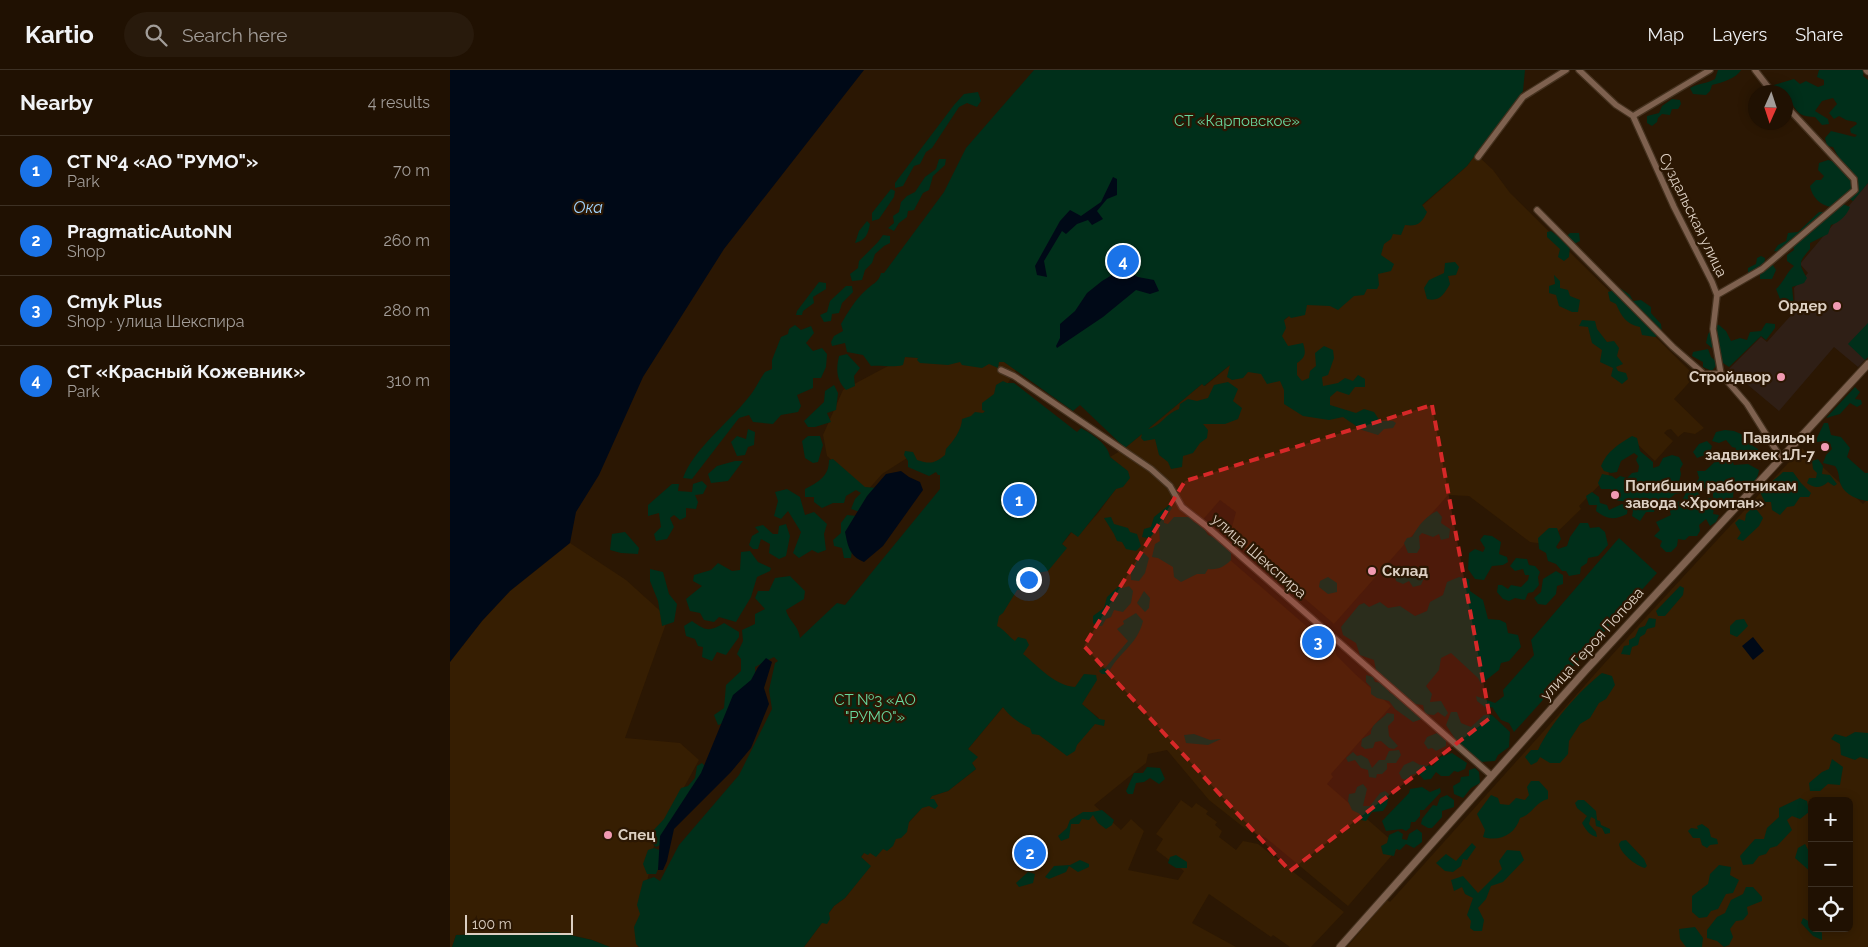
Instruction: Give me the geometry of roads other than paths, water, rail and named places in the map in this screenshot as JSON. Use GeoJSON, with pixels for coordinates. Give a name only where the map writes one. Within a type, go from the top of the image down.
{"type":"FeatureCollection","features":[{"type":"Feature","properties":{"kind":"street"},"geometry":{"type":"LineString","coordinates":[[1478,157],[1523,97],[1566,70]]}},
{"type":"Feature","properties":{"kind":"street"},"geometry":{"type":"LineString","coordinates":[[1579,70],[1616,105],[1633,116],[1710,70]]}},
{"type":"Feature","properties":{"kind":"street"},"geometry":{"type":"LineString","coordinates":[[1755,70],[1767,85]]}},
{"type":"Feature","properties":{"kind":"street"},"geometry":{"type":"LineString","coordinates":[[1716,295],[1762,268],[1855,190],[1854,178],[1793,113]]}},
{"type":"Feature","properties":{"kind":"street","name":"Суздальская улица"},"geometry":{"type":"LineString","coordinates":[[1633,116],[1674,207],[1712,282],[1716,295],[1713,329],[1721,374]]}},
{"type":"Feature","properties":{"kind":"street"},"geometry":{"type":"LineString","coordinates":[[1538,210],[1673,347],[1704,374],[1721,374],[1747,404],[1781,458]]}},
{"type":"Feature","properties":{"kind":"street","name":"улица Героя Попова"},"geometry":{"type":"LineString","coordinates":[[1340,947],[1604,651],[1868,364]]}},
{"type":"Feature","properties":{"kind":"street","name":"улица Шекспира"},"geometry":{"type":"LineString","coordinates":[[1001,370],[1014,376],[1151,469],[1170,486],[1182,507],[1492,776]]}},
{"type":"Feature","properties":{"kind":"water","name":"Ока"},"geometry":{"type":"Polygon","coordinates":[[[450,70],[864,70],[724,249],[643,377],[599,475],[576,512],[570,543],[510,591],[482,621],[450,662],[450,70]]]}},
{"type":"Feature","properties":{"kind":"water"},"geometry":{"type":"Polygon","coordinates":[[[1113,177],[1117,179],[1117,195],[1107,199],[1097,211],[1103,219],[1092,225],[1088,220],[1077,224],[1066,234],[1062,231],[1044,261],[1047,277],[1037,275],[1035,266],[1060,221],[1070,210],[1081,216],[1101,202],[1113,177]]]}},
{"type":"Feature","properties":{"kind":"water"},"geometry":{"type":"Polygon","coordinates":[[[1122,269],[1138,277],[1154,280],[1159,291],[1150,294],[1136,290],[1103,317],[1057,348],[1056,346],[1060,338],[1060,324],[1075,311],[1087,293],[1122,269]]]}},
{"type":"Feature","properties":{"kind":"water"},"geometry":{"type":"Polygon","coordinates":[[[901,471],[920,482],[923,490],[883,546],[864,562],[859,560],[852,554],[848,546],[845,532],[867,496],[886,474],[901,471]]]}},
{"type":"Feature","properties":{"kind":"water"},"geometry":{"type":"Polygon","coordinates":[[[1753,637],[1764,651],[1753,660],[1742,646],[1753,637]]]}},
{"type":"Feature","properties":{"kind":"water"},"geometry":{"type":"Polygon","coordinates":[[[766,658],[772,662],[764,688],[769,704],[751,748],[731,772],[674,829],[667,861],[663,870],[658,870],[660,836],[701,773],[733,695],[751,680],[758,667],[766,658]]]}},
{"type":"Feature","properties":{"kind":"place","name":"СТ «Красный Кожевник»"},"geometry":{"type":"Point","coordinates":[1123,261]}},
{"type":"Feature","properties":{"kind":"place","name":"Ордер"},"geometry":{"type":"Point","coordinates":[1837,306]}},
{"type":"Feature","properties":{"kind":"place","name":"Стройдвор"},"geometry":{"type":"Point","coordinates":[1781,377]}},
{"type":"Feature","properties":{"kind":"place","name":"Павильон задвижек 1Л-7"},"geometry":{"type":"Point","coordinates":[1825,447]}},
{"type":"Feature","properties":{"kind":"place","name":"Погибшим работникам завода «Хромтан»"},"geometry":{"type":"Point","coordinates":[1615,495]}},
{"type":"Feature","properties":{"kind":"place","name":"СТ №4 «АО \"РУМО\"»"},"geometry":{"type":"Point","coordinates":[1019,500]}},
{"type":"Feature","properties":{"kind":"place","name":"Склад"},"geometry":{"type":"Point","coordinates":[1372,571]}},
{"type":"Feature","properties":{"kind":"place","name":"Cmyk Plus"},"geometry":{"type":"Point","coordinates":[1318,642]}},
{"type":"Feature","properties":{"kind":"place","name":"Спец"},"geometry":{"type":"Point","coordinates":[608,835]}},
{"type":"Feature","properties":{"kind":"place","name":"PragmaticAutoNN"},"geometry":{"type":"Point","coordinates":[1030,853]}},
{"type":"Feature","properties":{"kind":"park label","name":"СТ «Карповское»"},"geometry":{"type":"Point","coordinates":[1237,121]}},
{"type":"Feature","properties":{"kind":"park label","name":"СТ №3 «АО \"РУМО\"»"},"geometry":{"type":"Point","coordinates":[875,708]}}]}
